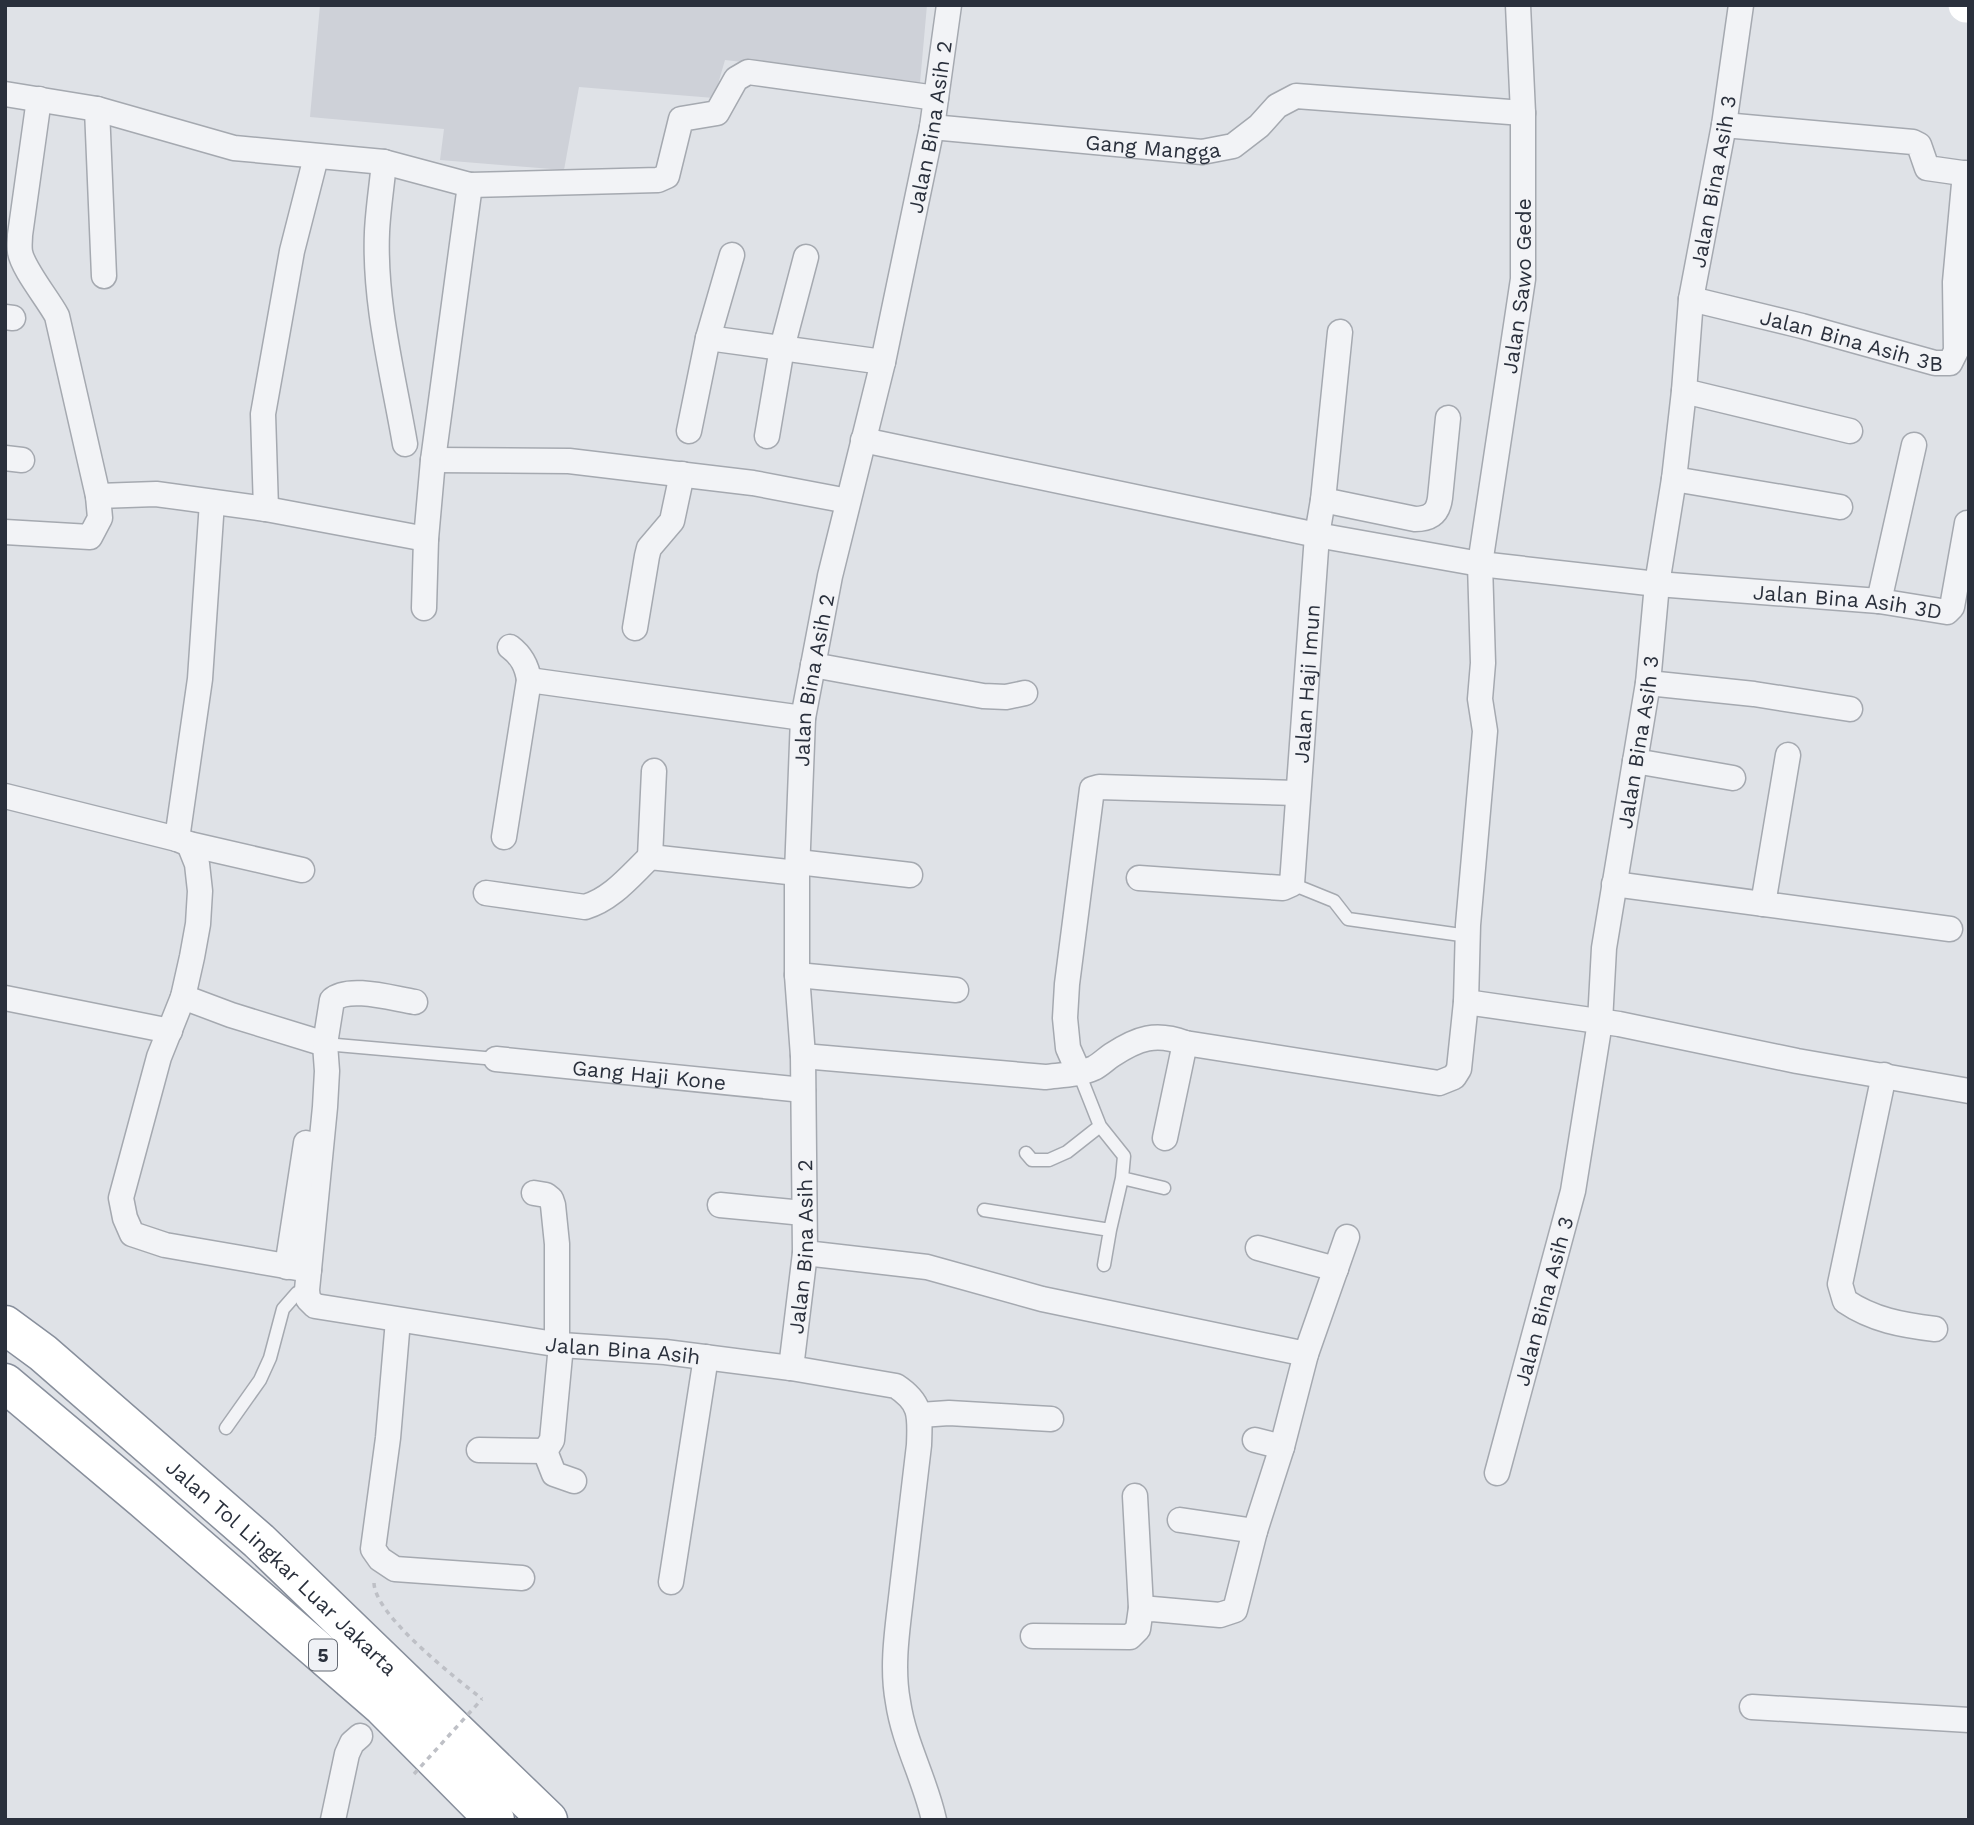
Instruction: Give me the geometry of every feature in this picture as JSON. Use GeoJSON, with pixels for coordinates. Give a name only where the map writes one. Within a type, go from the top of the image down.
{"type":"FeatureCollection","features":[{"type":"Feature","properties":{"kind":"highway"},"geometry":{"type":"LineString","coordinates":[[5,1316],[43,1353]]}},
{"type":"Feature","properties":{"kind":"highway","name":"Jalan Tol Lingkar Luar Jakarta"},"geometry":{"type":"LineString","coordinates":[[5,1325],[43,1353],[260,1541],[548,1820]]}},
{"type":"Feature","properties":{"kind":"highway","name":"Jalan Tol Lingkar Luar Jakarta"},"geometry":{"type":"LineString","coordinates":[[5,1383],[54,1422],[383,1707],[495,1820]]}},
{"type":"Feature","properties":{"kind":"highway"},"geometry":{"type":"LineString","coordinates":[[5,1395],[54,1422]]}},
{"type":"Feature","properties":{"kind":"street","name":"Jalan Bina Asih 2"},"geometry":{"type":"LineString","coordinates":[[791,1368],[805,1253],[803,1056],[797,975],[797,867],[803,718],[823,612],[883,362],[932,127],[949,5]]}},
{"type":"Feature","properties":{"kind":"street","name":"Jalan Sawo Gede"},"geometry":{"type":"LineString","coordinates":[[1185,1043],[1438,1083],[1454,1077],[1459,1069],[1485,731],[1480,699],[1483,663],[1480,565],[1523,279],[1523,113],[1518,5]]}},
{"type":"Feature","properties":{"kind":"street","name":"Jalan Bina Asih 3"},"geometry":{"type":"LineString","coordinates":[[1497,1473],[1569,1210],[1600,1022],[1604,948],[1648,682],[1657,584],[1674,479],[1684,391],[1691,299],[1724,125],[1741,5]]}},
{"type":"Feature","properties":{"kind":"street"},"geometry":{"type":"LineString","coordinates":[[5,94],[97,108],[234,148],[384,162],[470,185],[658,180],[667,176],[681,119],[717,113],[736,79],[748,72],[936,98]]}},
{"type":"Feature","properties":{"kind":"street","name":"Gang Mangga"},"geometry":{"type":"LineString","coordinates":[[932,127],[1202,152],[1233,146],[1259,126],[1277,106],[1296,96],[1523,113]]}},
{"type":"Feature","properties":{"kind":"street"},"geometry":{"type":"LineString","coordinates":[[6,535],[90,537],[100,518],[98,496],[57,316],[46,295],[25,267],[20,252],[39,99]]}},
{"type":"Feature","properties":{"kind":"street"},"geometry":{"type":"LineString","coordinates":[[97,108],[104,276]]}},
{"type":"Feature","properties":{"kind":"street"},"geometry":{"type":"LineString","coordinates":[[1724,125],[1913,142],[1919,145],[1927,168],[1967,174]]}},
{"type":"Feature","properties":{"kind":"street"},"geometry":{"type":"LineString","coordinates":[[266,509],[263,414],[292,251],[316,157]]}},
{"type":"Feature","properties":{"kind":"street"},"geometry":{"type":"LineString","coordinates":[[384,162],[377,231],[380,300],[405,444]]}},
{"type":"Feature","properties":{"kind":"street","name":"Jalan Bina Asih 3B"},"geometry":{"type":"LineString","coordinates":[[1691,299],[1935,363],[1950,363],[1956,351],[1955,282],[1967,174]]}},
{"type":"Feature","properties":{"kind":"street"},"geometry":{"type":"LineString","coordinates":[[424,608],[426,539],[433,460],[470,185]]}},
{"type":"Feature","properties":{"kind":"street"},"geometry":{"type":"LineString","coordinates":[[689,431],[708,338],[732,255]]}},
{"type":"Feature","properties":{"kind":"street"},"geometry":{"type":"LineString","coordinates":[[768,436],[782,348],[806,257]]}},
{"type":"Feature","properties":{"kind":"street","name":"Jalan Haji Imun"},"geometry":{"type":"LineString","coordinates":[[1292,884],[1317,535],[1340,332]]}},
{"type":"Feature","properties":{"kind":"street"},"geometry":{"type":"LineString","coordinates":[[708,338],[883,362]]}},
{"type":"Feature","properties":{"kind":"street"},"geometry":{"type":"LineString","coordinates":[[1684,391],[1850,431]]}},
{"type":"Feature","properties":{"kind":"street"},"geometry":{"type":"LineString","coordinates":[[1323,500],[1415,519],[1434,515],[1439,507],[1448,418]]}},
{"type":"Feature","properties":{"kind":"street","name":"Jalan Bina Asih 3D"},"geometry":{"type":"LineString","coordinates":[[863,440],[1317,535],[1480,565],[1657,584],[1879,601],[1947,612],[1952,607],[1964,562],[1967,523]]}},
{"type":"Feature","properties":{"kind":"street"},"geometry":{"type":"LineString","coordinates":[[1879,601],[1914,445]]}},
{"type":"Feature","properties":{"kind":"street"},"geometry":{"type":"LineString","coordinates":[[433,460],[569,461],[753,483],[848,501]]}},
{"type":"Feature","properties":{"kind":"street"},"geometry":{"type":"LineString","coordinates":[[635,628],[646,556],[649,548],[673,521],[682,474]]}},
{"type":"Feature","properties":{"kind":"street"},"geometry":{"type":"LineString","coordinates":[[1674,479],[1840,507]]}},
{"type":"Feature","properties":{"kind":"street"},"geometry":{"type":"LineString","coordinates":[[98,496],[156,494],[266,509],[426,539]]}},
{"type":"Feature","properties":{"kind":"street"},"geometry":{"type":"LineString","coordinates":[[212,502],[200,679],[183,842],[200,877],[200,906],[183,997],[159,1057],[121,1198],[132,1234],[164,1245],[301,1276]]}},
{"type":"Feature","properties":{"kind":"street"},"geometry":{"type":"LineString","coordinates":[[504,837],[529,680],[527,667],[518,653],[510,647]]}},
{"type":"Feature","properties":{"kind":"street"},"geometry":{"type":"LineString","coordinates":[[813,665],[964,693],[1006,697],[1025,693]]}},
{"type":"Feature","properties":{"kind":"street"},"geometry":{"type":"LineString","coordinates":[[529,680],[803,718]]}},
{"type":"Feature","properties":{"kind":"street"},"geometry":{"type":"LineString","coordinates":[[1648,682],[1754,694],[1850,709]]}},
{"type":"Feature","properties":{"kind":"street"},"geometry":{"type":"LineString","coordinates":[[1763,904],[1788,755]]}},
{"type":"Feature","properties":{"kind":"street"},"geometry":{"type":"LineString","coordinates":[[1634,761],[1733,778]]}},
{"type":"Feature","properties":{"kind":"street"},"geometry":{"type":"LineString","coordinates":[[486,893],[584,907],[599,903],[650,857],[654,771]]}},
{"type":"Feature","properties":{"kind":"street"},"geometry":{"type":"LineString","coordinates":[[1079,1073],[1068,1048],[1066,1006],[1092,789],[1099,787],[1297,793]]}},
{"type":"Feature","properties":{"kind":"street"},"geometry":{"type":"LineString","coordinates":[[5,796],[302,870]]}},
{"type":"Feature","properties":{"kind":"street"},"geometry":{"type":"LineString","coordinates":[[650,857],[910,875]]}},
{"type":"Feature","properties":{"kind":"street"},"geometry":{"type":"LineString","coordinates":[[1139,878],[1283,888],[1292,884]]}},
{"type":"Feature","properties":{"kind":"street"},"geometry":{"type":"LineString","coordinates":[[1614,884],[1950,929]]}},
{"type":"Feature","properties":{"kind":"street"},"geometry":{"type":"LineString","coordinates":[[797,975],[956,990]]}},
{"type":"Feature","properties":{"kind":"street"},"geometry":{"type":"LineString","coordinates":[[301,1276],[326,1107],[327,1071],[324,1044],[332,1000],[337,996],[359,993],[415,1002]]}},
{"type":"Feature","properties":{"kind":"street"},"geometry":{"type":"LineString","coordinates":[[183,997],[324,1044]]}},
{"type":"Feature","properties":{"kind":"street"},"geometry":{"type":"LineString","coordinates":[[5,999],[170,1031]]}},
{"type":"Feature","properties":{"kind":"street"},"geometry":{"type":"LineString","coordinates":[[1466,1002],[1703,1040],[1797,1061],[1969,1091]]}},
{"type":"Feature","properties":{"kind":"street"},"geometry":{"type":"LineString","coordinates":[[803,1056],[1045,1077],[1079,1073],[1096,1067],[1130,1043],[1169,1037],[1185,1043],[1165,1138]]}},
{"type":"Feature","properties":{"kind":"street","name":"Gang Haji Kone"},"geometry":{"type":"LineString","coordinates":[[496,1059],[803,1090]]}},
{"type":"Feature","properties":{"kind":"street"},"geometry":{"type":"LineString","coordinates":[[301,1276],[317,1069]]}},
{"type":"Feature","properties":{"kind":"street"},"geometry":{"type":"LineString","coordinates":[[1884,1075],[1840,1284],[1845,1301],[1871,1316],[1894,1324],[1935,1329]]}},
{"type":"Feature","properties":{"kind":"street"},"geometry":{"type":"LineString","coordinates":[[534,1193],[546,1195],[551,1199],[557,1244],[559,1345],[552,1440],[545,1451]]}},
{"type":"Feature","properties":{"kind":"street"},"geometry":{"type":"LineString","coordinates":[[720,1205],[803,1213]]}},
{"type":"Feature","properties":{"kind":"street"},"geometry":{"type":"LineString","coordinates":[[1141,1608],[1220,1615],[1235,1610],[1306,1354],[1347,1237]]}},
{"type":"Feature","properties":{"kind":"street"},"geometry":{"type":"LineString","coordinates":[[1258,1248],[1336,1269]]}},
{"type":"Feature","properties":{"kind":"street"},"geometry":{"type":"LineString","coordinates":[[805,1253],[927,1267],[1042,1299],[1306,1354]]}},
{"type":"Feature","properties":{"kind":"street","name":"Jalan Bina Asih"},"geometry":{"type":"LineString","coordinates":[[301,1276],[308,1299],[315,1306],[559,1345],[666,1352],[791,1368],[896,1386],[910,1395],[920,1415]]}},
{"type":"Feature","properties":{"kind":"street"},"geometry":{"type":"LineString","coordinates":[[398,1320],[388,1438],[373,1549],[380,1559],[395,1569],[522,1578]]}},
{"type":"Feature","properties":{"kind":"street"},"geometry":{"type":"LineString","coordinates":[[671,1583],[706,1357]]}},
{"type":"Feature","properties":{"kind":"street"},"geometry":{"type":"LineString","coordinates":[[934,1820],[907,1742],[897,1699],[897,1639],[920,1415],[949,1413],[1051,1419]]}},
{"type":"Feature","properties":{"kind":"street"},"geometry":{"type":"LineString","coordinates":[[1255,1440],[1282,1447]]}},
{"type":"Feature","properties":{"kind":"street"},"geometry":{"type":"LineString","coordinates":[[479,1450],[545,1451]]}},
{"type":"Feature","properties":{"kind":"street"},"geometry":{"type":"LineString","coordinates":[[545,1451],[554,1474],[574,1481]]}},
{"type":"Feature","properties":{"kind":"street"},"geometry":{"type":"LineString","coordinates":[[1032,1636],[1129,1637],[1138,1629],[1141,1608],[1135,1496]]}},
{"type":"Feature","properties":{"kind":"street"},"geometry":{"type":"LineString","coordinates":[[1180,1520],[1255,1531]]}},
{"type":"Feature","properties":{"kind":"street"},"geometry":{"type":"LineString","coordinates":[[1752,1707],[1969,1720]]}},
{"type":"Feature","properties":{"kind":"street"},"geometry":{"type":"LineString","coordinates":[[333,1820],[347,1754],[352,1743],[360,1736]]}},
{"type":"Feature","properties":{"kind":"lane"},"geometry":{"type":"LineString","coordinates":[[1292,884],[1334,901],[1348,919],[1468,936]]}},
{"type":"Feature","properties":{"kind":"lane"},"geometry":{"type":"LineString","coordinates":[[324,1044],[496,1059]]}},
{"type":"Feature","properties":{"kind":"lane"},"geometry":{"type":"LineString","coordinates":[[1079,1073],[1100,1126],[1124,1156],[1104,1265]]}},
{"type":"Feature","properties":{"kind":"lane"},"geometry":{"type":"LineString","coordinates":[[1026,1153],[1032,1160],[1049,1160],[1066,1152],[1100,1126]]}},
{"type":"Feature","properties":{"kind":"lane"},"geometry":{"type":"LineString","coordinates":[[1122,1178],[1164,1188]]}},
{"type":"Feature","properties":{"kind":"lane"},"geometry":{"type":"LineString","coordinates":[[984,1210],[1110,1230]]}},
{"type":"Feature","properties":{"kind":"lane"},"geometry":{"type":"LineString","coordinates":[[226,1428],[260,1380],[270,1358],[283,1309],[301,1276]]}},
{"type":"Feature","properties":{"kind":"path"},"geometry":{"type":"LineString","coordinates":[[373,1549],[374,1591],[384,1608],[432,1659],[482,1699],[414,1774]]}},
{"type":"Feature","properties":{"kind":"shaded area"},"geometry":{"type":"Polygon","coordinates":[[[320,5],[927,5],[920,83],[725,60],[714,98],[579,87],[564,170],[440,160],[444,129],[310,117],[320,5]]]}}]}
